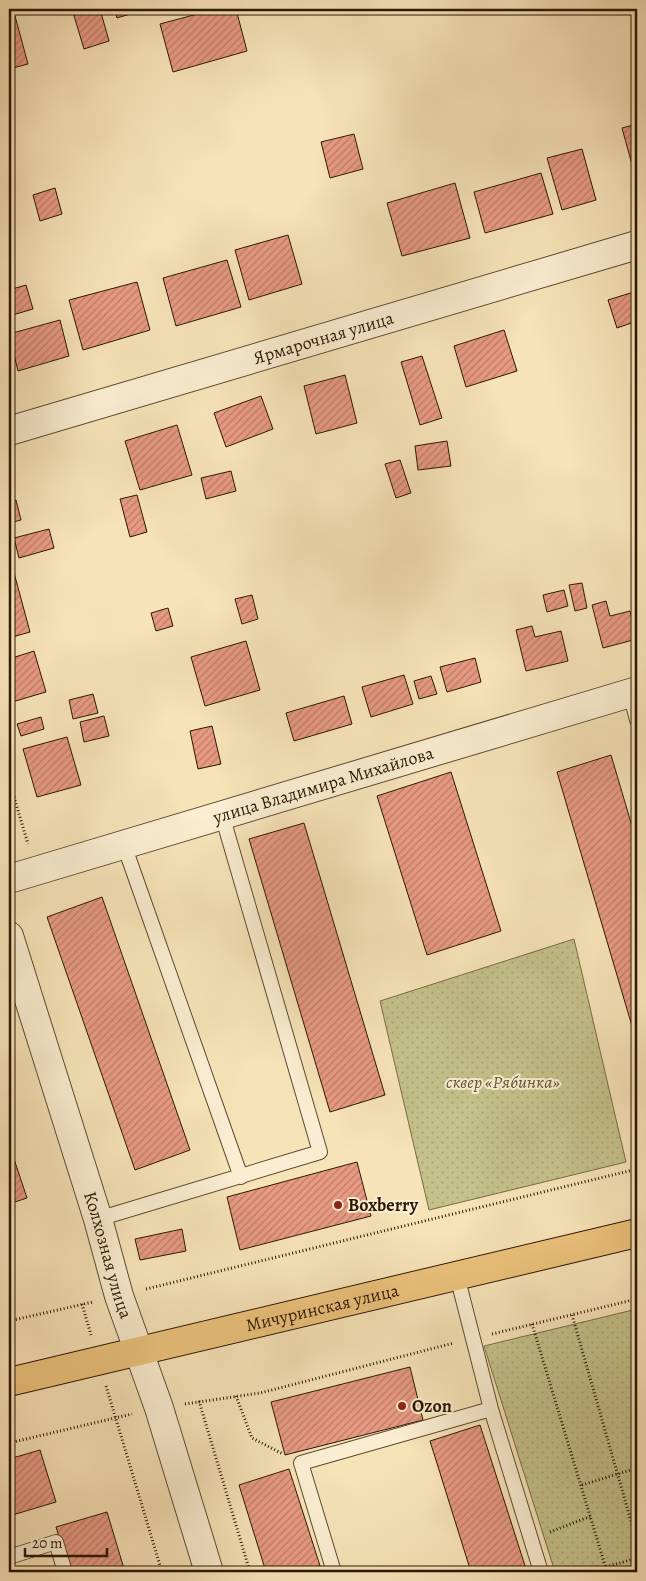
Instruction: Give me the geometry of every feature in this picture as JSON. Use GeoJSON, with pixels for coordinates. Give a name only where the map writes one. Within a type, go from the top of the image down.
{"type":"FeatureCollection","features":[{"type":"Feature","properties":{"kind":"main road","name":"Мичуринская улица"},"geometry":{"type":"LineString","coordinates":[[9,1382],[637,1233]]}},
{"type":"Feature","properties":{"kind":"street","name":"Ярмарочная улица"},"geometry":{"type":"LineString","coordinates":[[9,431],[637,245]]}},
{"type":"Feature","properties":{"kind":"street","name":"улица Владимира Михайлова"},"geometry":{"type":"LineString","coordinates":[[9,879],[634,692]]}},
{"type":"Feature","properties":{"kind":"street","name":"Колхозная улица"},"geometry":{"type":"LineString","coordinates":[[9,936],[98,1219],[119,1296],[159,1408],[209,1572]]}},
{"type":"Feature","properties":{"kind":"lane"},"geometry":{"type":"LineString","coordinates":[[634,692],[637,720]]}},
{"type":"Feature","properties":{"kind":"lane"},"geometry":{"type":"LineString","coordinates":[[98,1219],[320,1152],[222,814]]}},
{"type":"Feature","properties":{"kind":"lane"},"geometry":{"type":"LineString","coordinates":[[124,845],[241,1177]]}},
{"type":"Feature","properties":{"kind":"lane"},"geometry":{"type":"LineString","coordinates":[[457,1276],[490,1409],[540,1572]]}},
{"type":"Feature","properties":{"kind":"lane"},"geometry":{"type":"LineString","coordinates":[[334,1572],[301,1463],[490,1409]]}},
{"type":"Feature","properties":{"kind":"lane"},"geometry":{"type":"LineString","coordinates":[[9,1557],[56,1542],[65,1572]]}},
{"type":"Feature","properties":{"kind":"path"},"geometry":{"type":"LineString","coordinates":[[9,780],[36,871]]}},
{"type":"Feature","properties":{"kind":"path"},"geometry":{"type":"LineString","coordinates":[[9,1321],[119,1296],[637,1169]]}},
{"type":"Feature","properties":{"kind":"path"},"geometry":{"type":"LineString","coordinates":[[9,1443],[159,1408],[260,1393],[473,1338],[637,1299]]}},
{"type":"Feature","properties":{"kind":"path"},"geometry":{"type":"LineString","coordinates":[[82,1304],[162,1572]]}},
{"type":"Feature","properties":{"kind":"path"},"geometry":{"type":"LineString","coordinates":[[572,1315],[637,1542]]}},
{"type":"Feature","properties":{"kind":"path"},"geometry":{"type":"LineString","coordinates":[[532,1324],[607,1572]]}},
{"type":"Feature","properties":{"kind":"path"},"geometry":{"type":"LineString","coordinates":[[236,1396],[252,1438],[301,1463]]}},
{"type":"Feature","properties":{"kind":"path"},"geometry":{"type":"LineString","coordinates":[[199,1402],[250,1572]]}},
{"type":"Feature","properties":{"kind":"path"},"geometry":{"type":"LineString","coordinates":[[582,1485],[637,1468]]}},
{"type":"Feature","properties":{"kind":"path"},"geometry":{"type":"LineString","coordinates":[[531,1540],[591,1516]]}},
{"type":"Feature","properties":{"kind":"path"},"geometry":{"type":"LineString","coordinates":[[606,1568],[637,1558]]}},
{"type":"Feature","properties":{"kind":"green space","name":"сквер «Рябинка»"},"geometry":{"type":"Polygon","coordinates":[[[574,939],[626,1162],[429,1210],[380,1001],[574,939]]]}},
{"type":"Feature","properties":{"kind":"green space"},"geometry":{"type":"Polygon","coordinates":[[[637,1309],[637,1572],[555,1572],[484,1346],[637,1309]]]}},
{"type":"Feature","properties":{"kind":"building"},"geometry":{"type":"Polygon","coordinates":[[[72,9],[100,9],[109,41],[84,49],[72,9]]]}},
{"type":"Feature","properties":{"kind":"building"},"geometry":{"type":"Polygon","coordinates":[[[115,9],[143,9],[143,10],[117,18],[115,9]]]}},
{"type":"Feature","properties":{"kind":"building"},"geometry":{"type":"Polygon","coordinates":[[[216,9],[236,9],[247,51],[173,72],[160,24],[216,9]]]}},
{"type":"Feature","properties":{"kind":"building"},"geometry":{"type":"Polygon","coordinates":[[[15,16],[28,64],[9,69],[9,18],[15,16]]]}},
{"type":"Feature","properties":{"kind":"building"},"geometry":{"type":"Polygon","coordinates":[[[637,124],[637,183],[622,128],[637,124]]]}},
{"type":"Feature","properties":{"kind":"building"},"geometry":{"type":"Polygon","coordinates":[[[354,134],[363,169],[330,178],[321,142],[354,134]]]}},
{"type":"Feature","properties":{"kind":"building"},"geometry":{"type":"Polygon","coordinates":[[[582,149],[596,200],[562,210],[547,158],[582,149]]]}},
{"type":"Feature","properties":{"kind":"building"},"geometry":{"type":"Polygon","coordinates":[[[541,173],[553,214],[485,233],[474,192],[541,173]]]}},
{"type":"Feature","properties":{"kind":"building"},"geometry":{"type":"Polygon","coordinates":[[[455,183],[470,238],[402,256],[387,203],[455,183]]]}},
{"type":"Feature","properties":{"kind":"building"},"geometry":{"type":"Polygon","coordinates":[[[55,188],[62,214],[40,221],[33,195],[55,188]]]}},
{"type":"Feature","properties":{"kind":"building"},"geometry":{"type":"Polygon","coordinates":[[[288,235],[302,284],[249,300],[235,250],[288,235]]]}},
{"type":"Feature","properties":{"kind":"building"},"geometry":{"type":"Polygon","coordinates":[[[227,260],[241,307],[176,326],[163,278],[227,260]]]}},
{"type":"Feature","properties":{"kind":"building"},"geometry":{"type":"Polygon","coordinates":[[[137,282],[150,330],[83,350],[69,300],[137,282]]]}},
{"type":"Feature","properties":{"kind":"building"},"geometry":{"type":"Polygon","coordinates":[[[26,285],[33,309],[9,316],[9,290],[26,285]]]}},
{"type":"Feature","properties":{"kind":"building"},"geometry":{"type":"Polygon","coordinates":[[[637,291],[637,321],[617,328],[608,300],[637,291]]]}},
{"type":"Feature","properties":{"kind":"building"},"geometry":{"type":"Polygon","coordinates":[[[60,320],[69,356],[18,371],[9,334],[60,320]]]}},
{"type":"Feature","properties":{"kind":"building"},"geometry":{"type":"Polygon","coordinates":[[[504,330],[517,371],[466,387],[454,346],[504,330]]]}},
{"type":"Feature","properties":{"kind":"building"},"geometry":{"type":"Polygon","coordinates":[[[422,356],[442,418],[420,425],[401,362],[422,356]]]}},
{"type":"Feature","properties":{"kind":"building"},"geometry":{"type":"Polygon","coordinates":[[[345,375],[357,423],[316,434],[304,386],[345,375]]]}},
{"type":"Feature","properties":{"kind":"building"},"geometry":{"type":"Polygon","coordinates":[[[261,396],[273,429],[226,447],[214,413],[261,396]]]}},
{"type":"Feature","properties":{"kind":"building"},"geometry":{"type":"Polygon","coordinates":[[[177,425],[192,475],[140,490],[125,441],[177,425]]]}},
{"type":"Feature","properties":{"kind":"building"},"geometry":{"type":"Polygon","coordinates":[[[447,441],[451,466],[418,470],[415,446],[447,441]]]}},
{"type":"Feature","properties":{"kind":"building"},"geometry":{"type":"Polygon","coordinates":[[[400,460],[411,493],[396,498],[385,464],[400,460]]]}},
{"type":"Feature","properties":{"kind":"building"},"geometry":{"type":"Polygon","coordinates":[[[231,471],[236,491],[206,499],[201,478],[231,471]]]}},
{"type":"Feature","properties":{"kind":"building"},"geometry":{"type":"Polygon","coordinates":[[[137,495],[147,532],[130,537],[120,499],[137,495]]]}},
{"type":"Feature","properties":{"kind":"building"},"geometry":{"type":"Polygon","coordinates":[[[16,500],[21,520],[9,523],[9,502],[16,500]]]}},
{"type":"Feature","properties":{"kind":"building"},"geometry":{"type":"Polygon","coordinates":[[[49,529],[54,548],[19,558],[14,538],[49,529]]]}},
{"type":"Feature","properties":{"kind":"building"},"geometry":{"type":"Polygon","coordinates":[[[13,569],[30,632],[9,638],[9,570],[13,569]]]}},
{"type":"Feature","properties":{"kind":"building"},"geometry":{"type":"Polygon","coordinates":[[[582,583],[587,608],[575,611],[569,585],[582,583]]]}},
{"type":"Feature","properties":{"kind":"building"},"geometry":{"type":"Polygon","coordinates":[[[564,590],[568,606],[547,612],[543,595],[564,590]]]}},
{"type":"Feature","properties":{"kind":"building"},"geometry":{"type":"Polygon","coordinates":[[[252,595],[258,619],[242,624],[235,599],[252,595]]]}},
{"type":"Feature","properties":{"kind":"building"},"geometry":{"type":"Polygon","coordinates":[[[606,601],[610,616],[630,611],[637,639],[603,648],[592,605],[606,601]]]}},
{"type":"Feature","properties":{"kind":"building"},"geometry":{"type":"Polygon","coordinates":[[[168,608],[173,626],[156,631],[151,613],[168,608]]]}},
{"type":"Feature","properties":{"kind":"building"},"geometry":{"type":"Polygon","coordinates":[[[532,626],[535,637],[561,631],[568,661],[526,671],[516,630],[532,626]]]}},
{"type":"Feature","properties":{"kind":"building"},"geometry":{"type":"Polygon","coordinates":[[[246,641],[260,690],[205,706],[191,657],[246,641]]]}},
{"type":"Feature","properties":{"kind":"building"},"geometry":{"type":"Polygon","coordinates":[[[34,651],[46,692],[12,702],[9,689],[9,659],[34,651]]]}},
{"type":"Feature","properties":{"kind":"building"},"geometry":{"type":"Polygon","coordinates":[[[475,658],[481,682],[447,692],[440,667],[475,658]]]}},
{"type":"Feature","properties":{"kind":"building"},"geometry":{"type":"Polygon","coordinates":[[[404,675],[413,704],[371,717],[362,687],[404,675]]]}},
{"type":"Feature","properties":{"kind":"building"},"geometry":{"type":"Polygon","coordinates":[[[431,676],[437,694],[419,699],[414,681],[431,676]]]}},
{"type":"Feature","properties":{"kind":"building"},"geometry":{"type":"Polygon","coordinates":[[[93,694],[98,713],[73,719],[69,700],[93,694]]]}},
{"type":"Feature","properties":{"kind":"building"},"geometry":{"type":"Polygon","coordinates":[[[344,696],[352,724],[294,741],[286,713],[344,696]]]}},
{"type":"Feature","properties":{"kind":"building"},"geometry":{"type":"Polygon","coordinates":[[[104,716],[109,736],[84,742],[80,722],[104,716]]]}},
{"type":"Feature","properties":{"kind":"building"},"geometry":{"type":"Polygon","coordinates":[[[41,717],[44,729],[21,736],[17,724],[41,717]]]}},
{"type":"Feature","properties":{"kind":"building"},"geometry":{"type":"Polygon","coordinates":[[[212,726],[221,764],[198,769],[190,731],[212,726]]]}},
{"type":"Feature","properties":{"kind":"building"},"geometry":{"type":"Polygon","coordinates":[[[67,737],[81,785],[37,797],[23,749],[67,737]]]}},
{"type":"Feature","properties":{"kind":"building"},"geometry":{"type":"Polygon","coordinates":[[[611,755],[637,843],[637,1043],[557,772],[611,755]]]}},
{"type":"Feature","properties":{"kind":"building"},"geometry":{"type":"Polygon","coordinates":[[[451,772],[501,931],[427,955],[377,796],[451,772]]]}},
{"type":"Feature","properties":{"kind":"building"},"geometry":{"type":"Polygon","coordinates":[[[304,823],[385,1095],[330,1112],[249,839],[304,823]]]}},
{"type":"Feature","properties":{"kind":"building"},"geometry":{"type":"Polygon","coordinates":[[[102,897],[190,1150],[135,1170],[47,917],[102,897]]]}},
{"type":"Feature","properties":{"kind":"building"},"geometry":{"type":"Polygon","coordinates":[[[9,1144],[27,1198],[9,1204],[9,1144]]]}},
{"type":"Feature","properties":{"kind":"building"},"geometry":{"type":"Polygon","coordinates":[[[357,1162],[371,1216],[240,1250],[227,1197],[357,1162]]]}},
{"type":"Feature","properties":{"kind":"building"},"geometry":{"type":"Polygon","coordinates":[[[182,1229],[186,1251],[140,1260],[135,1239],[182,1229]]]}},
{"type":"Feature","properties":{"kind":"building"},"geometry":{"type":"Polygon","coordinates":[[[410,1367],[423,1420],[285,1455],[271,1402],[410,1367]]]}},
{"type":"Feature","properties":{"kind":"building"},"geometry":{"type":"Polygon","coordinates":[[[480,1425],[527,1572],[471,1572],[430,1441],[480,1425]]]}},
{"type":"Feature","properties":{"kind":"building"},"geometry":{"type":"Polygon","coordinates":[[[40,1450],[56,1502],[9,1516],[9,1459],[40,1450]]]}},
{"type":"Feature","properties":{"kind":"building"},"geometry":{"type":"Polygon","coordinates":[[[289,1469],[322,1572],[266,1572],[239,1485],[289,1469]]]}},
{"type":"Feature","properties":{"kind":"building"},"geometry":{"type":"Polygon","coordinates":[[[107,1512],[125,1572],[70,1572],[56,1527],[107,1512]]]}},
{"type":"Feature","properties":{"kind":"place","name":"Boxberry"},"geometry":{"type":"Point","coordinates":[338,1205]}},
{"type":"Feature","properties":{"kind":"place","name":"Ozon"},"geometry":{"type":"Point","coordinates":[402,1406]}}]}
